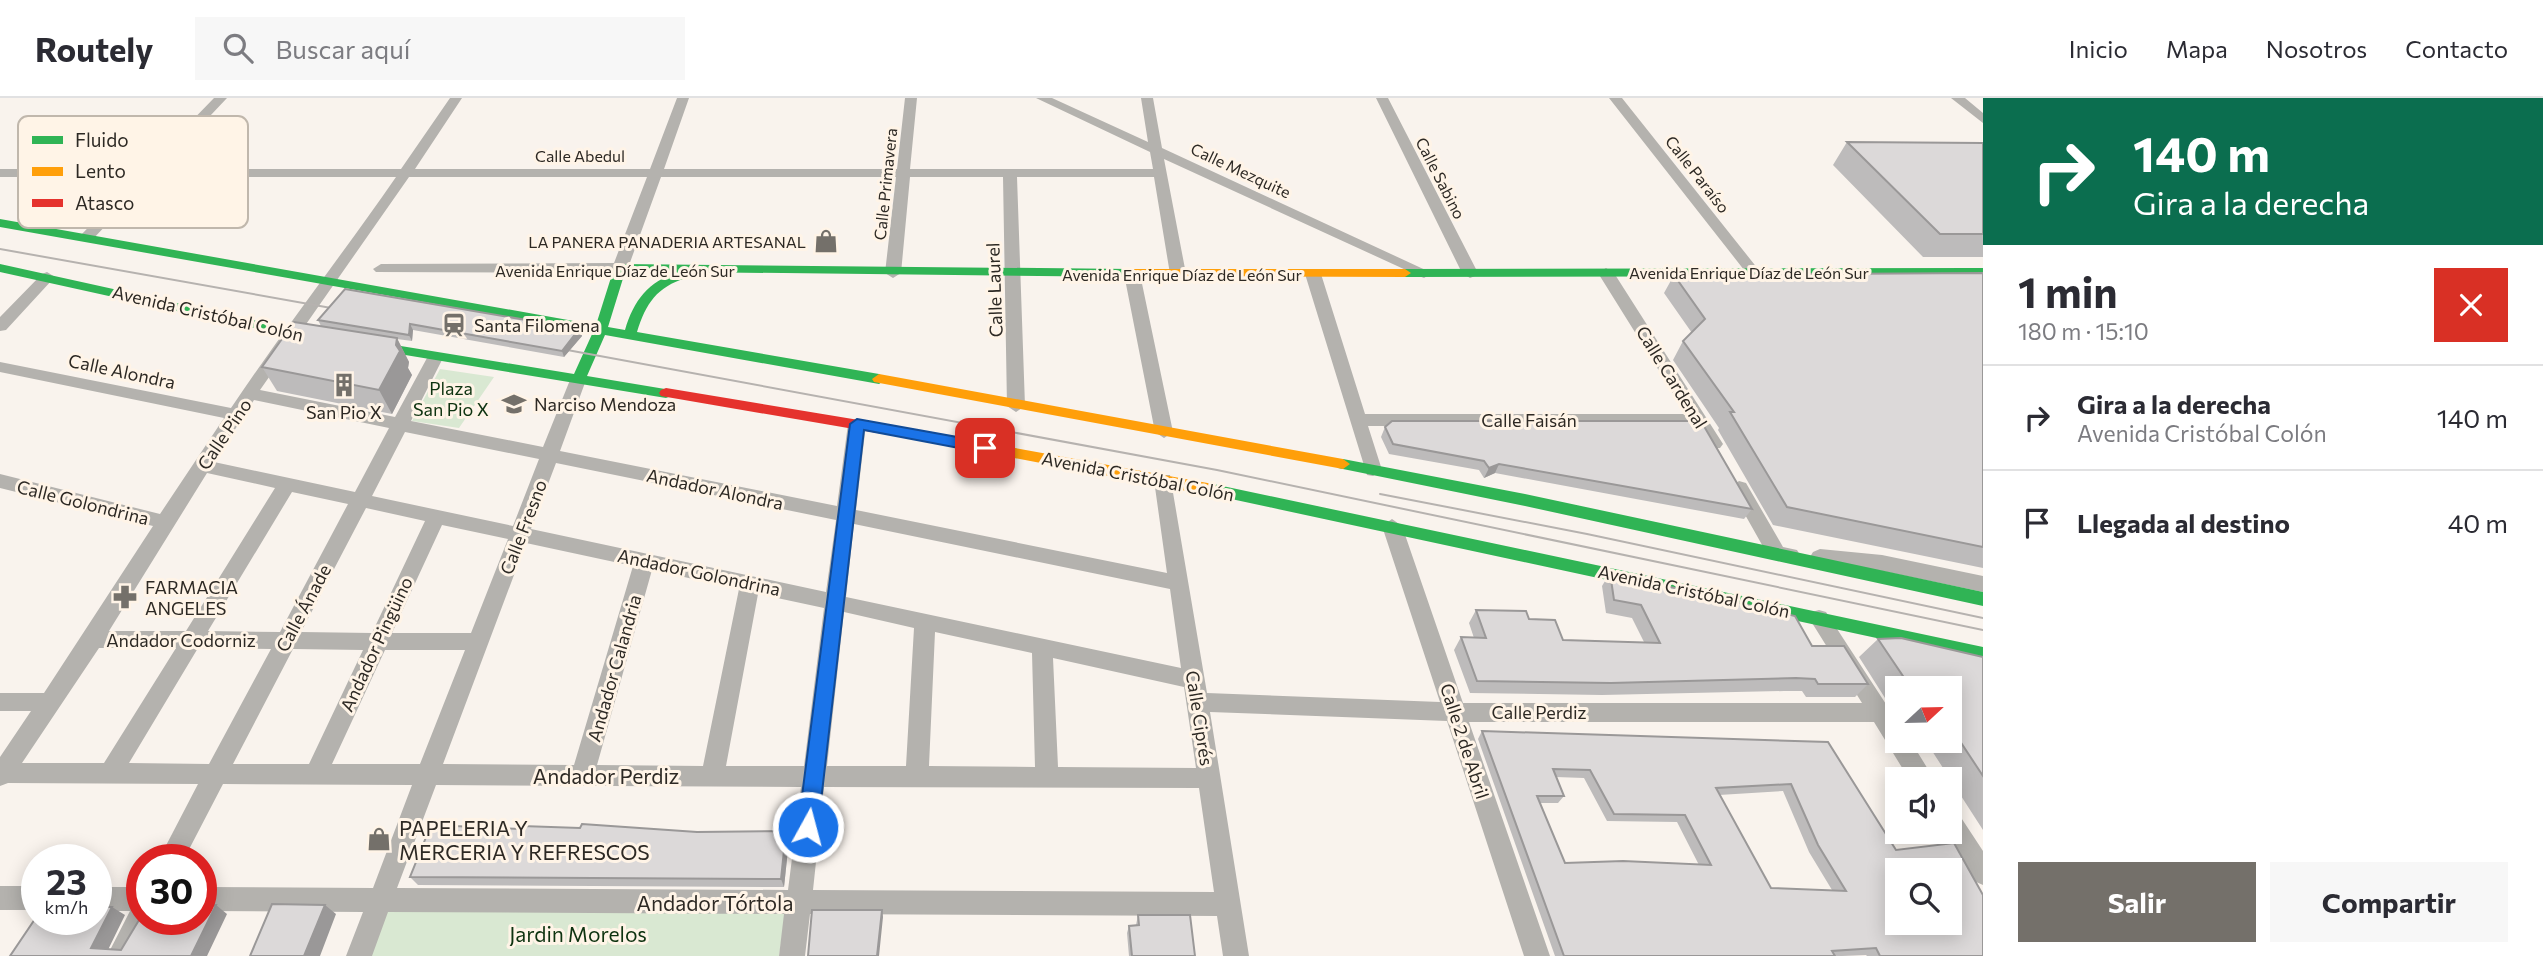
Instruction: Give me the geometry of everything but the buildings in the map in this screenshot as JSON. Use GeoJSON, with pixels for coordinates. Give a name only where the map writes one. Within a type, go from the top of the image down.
{"type":"FeatureCollection","features":[{"type":"Feature","properties":{"kind":"main road"},"geometry":{"type":"LineString","coordinates":[[0,223],[18,226]]}},
{"type":"Feature","properties":{"kind":"main road"},"geometry":{"type":"LineString","coordinates":[[29,228],[630,333],[1373,470],[1983,599]]}},
{"type":"Feature","properties":{"kind":"main road","name":"Avenida Cristóbal Colón"},"geometry":{"type":"LineString","coordinates":[[0,268],[290,332],[435,358],[857,424],[1163,480],[1392,526],[1983,654]]}},
{"type":"Feature","properties":{"kind":"main road","name":"Avenida Enrique Díaz de León Sur"},"geometry":{"type":"LineString","coordinates":[[620,268],[1132,274],[1983,272]]}},
{"type":"Feature","properties":{"kind":"main road","name":"Calle Fresno"},"geometry":{"type":"LineString","coordinates":[[578,380],[601,329],[620,268]]}},
{"type":"Feature","properties":{"kind":"main road"},"geometry":{"type":"LineString","coordinates":[[630,333],[641,297],[650,286],[675,277],[710,270]]}},
{"type":"Feature","properties":{"kind":"street"},"geometry":{"type":"LineString","coordinates":[[205,116],[222,98]]}},
{"type":"Feature","properties":{"kind":"street","name":"Calle Pino"},"geometry":{"type":"LineString","coordinates":[[1,774],[93,639],[165,522],[290,332],[331,281],[456,98]]}},
{"type":"Feature","properties":{"kind":"street","name":"Calle Fresno"},"geometry":{"type":"LineString","coordinates":[[620,268],[683,98]]}},
{"type":"Feature","properties":{"kind":"street","name":"Calle Primavera"},"geometry":{"type":"LineString","coordinates":[[893,273],[911,98]]}},
{"type":"Feature","properties":{"kind":"street","name":"Calle Mezquite"},"geometry":{"type":"LineString","coordinates":[[1042,98],[1424,273]]}},
{"type":"Feature","properties":{"kind":"street"},"geometry":{"type":"LineString","coordinates":[[1147,98],[1178,274]]}},
{"type":"Feature","properties":{"kind":"street","name":"Calle Sabino"},"geometry":{"type":"LineString","coordinates":[[1381,98],[1470,273]]}},
{"type":"Feature","properties":{"kind":"street","name":"Calle Paraíso"},"geometry":{"type":"LineString","coordinates":[[1615,98],[1753,272]]}},
{"type":"Feature","properties":{"kind":"street"},"geometry":{"type":"LineString","coordinates":[[1957,98],[1983,119]]}},
{"type":"Feature","properties":{"kind":"street","name":"Calle Abedul"},"geometry":{"type":"LineString","coordinates":[[248,172],[1160,173]]}},
{"type":"Feature","properties":{"kind":"street","name":"Calle Abedul"},"geometry":{"type":"LineString","coordinates":[[0,173],[18,173]]}},
{"type":"Feature","properties":{"kind":"street","name":"Calle Laurel"},"geometry":{"type":"LineString","coordinates":[[1010,173],[1016,406]]}},
{"type":"Feature","properties":{"kind":"street"},"geometry":{"type":"LineString","coordinates":[[86,238],[96,228]]}},
{"type":"Feature","properties":{"kind":"street","name":"Avenida Enrique Díaz de León Sur"},"geometry":{"type":"LineString","coordinates":[[381,269],[620,268]]}},
{"type":"Feature","properties":{"kind":"street","name":"Calle Cardenal"},"geometry":{"type":"LineString","coordinates":[[1606,273],[1700,420],[1777,554]]}},
{"type":"Feature","properties":{"kind":"street"},"geometry":{"type":"LineString","coordinates":[[1132,274],[1164,432]]}},
{"type":"Feature","properties":{"kind":"street"},"geometry":{"type":"LineString","coordinates":[[1314,274],[1373,470]]}},
{"type":"Feature","properties":{"kind":"street"},"geometry":{"type":"LineString","coordinates":[[0,326],[47,277]]}},
{"type":"Feature","properties":{"kind":"street","name":"Calle Ánade"},"geometry":{"type":"LineString","coordinates":[[179,844],[435,358]]}},
{"type":"Feature","properties":{"kind":"street","name":"Calle Alondra"},"geometry":{"type":"LineString","coordinates":[[0,367],[236,415]]}},
{"type":"Feature","properties":{"kind":"street","name":"Calle Fresno"},"geometry":{"type":"LineString","coordinates":[[359,956],[578,380]]}},
{"type":"Feature","properties":{"kind":"street","name":"Andador Alondra"},"geometry":{"type":"LineString","coordinates":[[250,394],[1180,583]]}},
{"type":"Feature","properties":{"kind":"street","name":"Calle Faisán"},"geometry":{"type":"LineString","coordinates":[[1358,420],[1700,420]]}},
{"type":"Feature","properties":{"kind":"street"},"geometry":{"type":"LineString","coordinates":[[792,956],[857,424]]}},
{"type":"Feature","properties":{"kind":"street","name":"Andador Golondrina"},"geometry":{"type":"LineString","coordinates":[[202,466],[288,482],[1042,647],[1196,691]]}},
{"type":"Feature","properties":{"kind":"street","name":"Calle Ciprés"},"geometry":{"type":"LineString","coordinates":[[1163,480],[1236,956]]}},
{"type":"Feature","properties":{"kind":"street","name":"Calle Golondrina"},"geometry":{"type":"LineString","coordinates":[[0,481],[165,522]]}},
{"type":"Feature","properties":{"kind":"street"},"geometry":{"type":"LineString","coordinates":[[111,773],[288,482]]}},
{"type":"Feature","properties":{"kind":"street","name":"Andador Pingüino"},"geometry":{"type":"LineString","coordinates":[[316,774],[436,515]]}},
{"type":"Feature","properties":{"kind":"street","name":"Calle 2 de Abril"},"geometry":{"type":"LineString","coordinates":[[1392,526],[1536,956]]}},
{"type":"Feature","properties":{"kind":"street"},"geometry":{"type":"LineString","coordinates":[[1777,554],[1882,563],[1983,584]]}},
{"type":"Feature","properties":{"kind":"street","name":"Andador Calandria"},"geometry":{"type":"LineString","coordinates":[[583,775],[645,560]]}},
{"type":"Feature","properties":{"kind":"street"},"geometry":{"type":"LineString","coordinates":[[712,776],[750,583]]}},
{"type":"Feature","properties":{"kind":"street"},"geometry":{"type":"LineString","coordinates":[[1819,618],[1885,721]]}},
{"type":"Feature","properties":{"kind":"street","name":"Avenida Cristóbal Colón"},"geometry":{"type":"LineString","coordinates":[[1819,618],[1903,651],[1983,671]]}},
{"type":"Feature","properties":{"kind":"street"},"geometry":{"type":"LineString","coordinates":[[917,777],[925,622]]}},
{"type":"Feature","properties":{"kind":"street","name":"Andador Codorniz"},"geometry":{"type":"LineString","coordinates":[[93,639],[480,642]]}},
{"type":"Feature","properties":{"kind":"street"},"geometry":{"type":"LineString","coordinates":[[1042,647],[1047,777]]}},
{"type":"Feature","properties":{"kind":"street","name":"Calle Perdiz"},"geometry":{"type":"LineString","coordinates":[[1196,691],[1456,712],[1880,713]]}},
{"type":"Feature","properties":{"kind":"street"},"geometry":{"type":"LineString","coordinates":[[0,702],[50,702]]}},
{"type":"Feature","properties":{"kind":"street","name":"Andador Perdiz"},"geometry":{"type":"LineString","coordinates":[[1,774],[1209,778]]}},
{"type":"Feature","properties":{"kind":"street"},"geometry":{"type":"LineString","coordinates":[[1962,840],[1983,873]]}},
{"type":"Feature","properties":{"kind":"street"},"geometry":{"type":"LineString","coordinates":[[0,898],[21,898]]}},
{"type":"Feature","properties":{"kind":"street","name":"Andador Tórtola"},"geometry":{"type":"LineString","coordinates":[[217,899],[1228,904]]}},
{"type":"Feature","properties":{"kind":"street"},"geometry":{"type":"LineString","coordinates":[[120,956],[131,935]]}},
{"type":"Feature","properties":{"kind":"green space","name":"Plaza San Pio X"},"geometry":{"type":"Polygon","coordinates":[[[440,369],[494,377],[459,428],[412,421],[440,369]]]}},
{"type":"Feature","properties":{"kind":"green space","name":"Jardin Morelos"},"geometry":{"type":"Polygon","coordinates":[[[387,909],[786,909],[779,956],[370,956],[387,909]]]}},
{"type":"Feature","properties":{"kind":"tram line"},"geometry":{"type":"LineString","coordinates":[[0,249],[348,311]]}},
{"type":"Feature","properties":{"kind":"tram line"},"geometry":{"type":"LineString","coordinates":[[551,347],[1217,470],[1983,630]]}},
{"type":"Feature","properties":{"kind":"tram line"},"geometry":{"type":"LineString","coordinates":[[1380,494],[1587,534],[1983,618]]}},
{"type":"Feature","properties":{"kind":"traffic: fast"},"geometry":{"type":"LineString","coordinates":[[0,223],[18,226]]}},
{"type":"Feature","properties":{"kind":"traffic: fast"},"geometry":{"type":"LineString","coordinates":[[28,228],[879,379]]}},
{"type":"Feature","properties":{"kind":"traffic: fast"},"geometry":{"type":"LineString","coordinates":[[0,268],[290,332],[666,393]]}},
{"type":"Feature","properties":{"kind":"traffic: fast"},"geometry":{"type":"LineString","coordinates":[[578,380],[601,329],[620,268],[1131,273]]}},
{"type":"Feature","properties":{"kind":"traffic: fast"},"geometry":{"type":"LineString","coordinates":[[1405,273],[1983,272]]}},
{"type":"Feature","properties":{"kind":"traffic: fast"},"geometry":{"type":"LineString","coordinates":[[630,333],[647,295],[661,283],[682,275]]}},
{"type":"Feature","properties":{"kind":"traffic: fast"},"geometry":{"type":"LineString","coordinates":[[1343,464],[1525,500],[1983,599]]}},
{"type":"Feature","properties":{"kind":"traffic: fast"},"geometry":{"type":"LineString","coordinates":[[1213,490],[1983,654]]}},
{"type":"Feature","properties":{"kind":"traffic: slow"},"geometry":{"type":"LineString","coordinates":[[1131,273],[1405,273]]}},
{"type":"Feature","properties":{"kind":"traffic: slow"},"geometry":{"type":"LineString","coordinates":[[879,379],[1343,464]]}},
{"type":"Feature","properties":{"kind":"traffic: slow"},"geometry":{"type":"LineString","coordinates":[[883,429],[1213,490]]}},
{"type":"Feature","properties":{"kind":"traffic: jam"},"geometry":{"type":"LineString","coordinates":[[666,393],[883,429]]}},
{"type":"Feature","properties":{"kind":"place","name":"LA PANERA PANADERIA ARTESANAL"},"geometry":{"type":"Point","coordinates":[826,241]}},
{"type":"Feature","properties":{"kind":"place","name":"Santa Filomena"},"geometry":{"type":"Point","coordinates":[454,325]}},
{"type":"Feature","properties":{"kind":"place","name":"San Pio X"},"geometry":{"type":"Point","coordinates":[344,385]}},
{"type":"Feature","properties":{"kind":"place","name":"Narciso Mendoza"},"geometry":{"type":"Point","coordinates":[514,404]}},
{"type":"Feature","properties":{"kind":"place","name":"FARMACIA ANGELES"},"geometry":{"type":"Point","coordinates":[125,597]}},
{"type":"Feature","properties":{"kind":"place","name":"PAPELERIA Y MERCERIA Y REFRESCOS"},"geometry":{"type":"Point","coordinates":[379,839]}},
{"type":"Feature","properties":{"kind":"route"},"geometry":{"type":"LineString","coordinates":[[808,827],[857,424],[985,448]]}}]}
